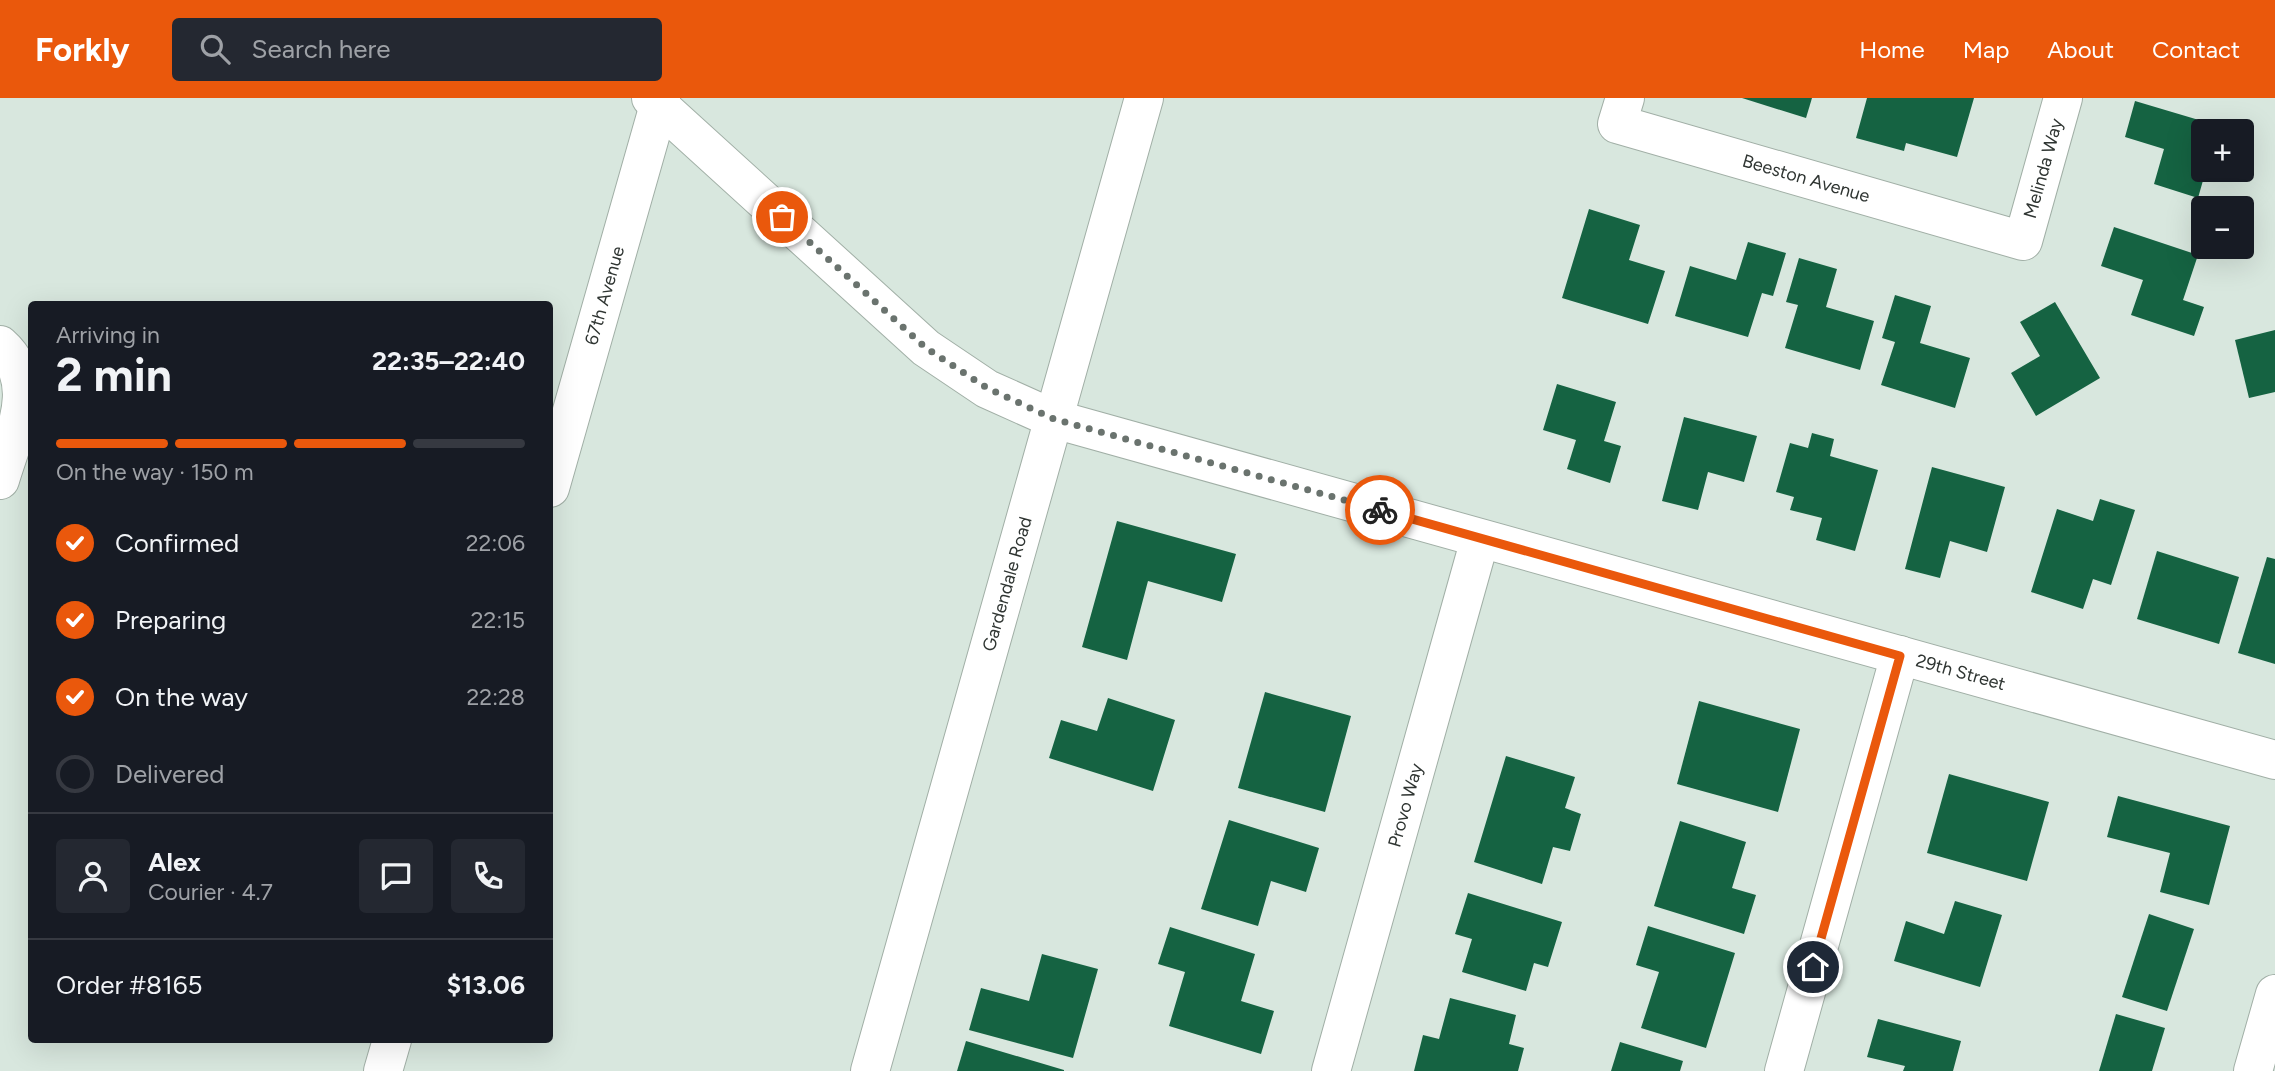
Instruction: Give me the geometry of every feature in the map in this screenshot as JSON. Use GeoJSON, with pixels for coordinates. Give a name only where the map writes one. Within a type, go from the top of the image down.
{"type":"FeatureCollection","features":[{"type":"Feature","properties":{"kind":"street","name":"Gardendale Road"},"geometry":{"type":"LineString","coordinates":[[870,1071],[1144,98]]}},
{"type":"Feature","properties":{"kind":"street","name":"Beeston Avenue"},"geometry":{"type":"LineString","coordinates":[[1625,98],[1617,124],[2023,241]]}},
{"type":"Feature","properties":{"kind":"street","name":"Melinda Way"},"geometry":{"type":"LineString","coordinates":[[2023,241],[2063,98]]}},
{"type":"Feature","properties":{"kind":"street","name":"29th Street"},"geometry":{"type":"LineString","coordinates":[[657,100],[926,348],[987,388],[1054,419],[2275,760]]}},
{"type":"Feature","properties":{"kind":"street","name":"67th Avenue"},"geometry":{"type":"LineString","coordinates":[[553,477],[657,100]]}},
{"type":"Feature","properties":{"kind":"street"},"geometry":{"type":"LineString","coordinates":[[0,345],[12,355],[20,373],[23,398],[0,480]]}},
{"type":"Feature","properties":{"kind":"street","name":"Provo Way"},"geometry":{"type":"LineString","coordinates":[[1331,1071],[1480,539]]}},
{"type":"Feature","properties":{"kind":"street"},"geometry":{"type":"LineString","coordinates":[[1784,1071],[1900,656]]}},
{"type":"Feature","properties":{"kind":"street"},"geometry":{"type":"LineString","coordinates":[[2253,1071],[2275,993]]}},
{"type":"Feature","properties":{"kind":"street"},"geometry":{"type":"LineString","coordinates":[[383,1071],[391,1043]]}},
{"type":"Feature","properties":{"kind":"building"},"geometry":{"type":"Polygon","coordinates":[[[1742,98],[1812,98],[1806,118],[1742,98]]]}},
{"type":"Feature","properties":{"kind":"building"},"geometry":{"type":"Polygon","coordinates":[[[1867,98],[1974,98],[1957,157],[1906,143],[1904,151],[1856,138],[1867,98]]]}},
{"type":"Feature","properties":{"kind":"building"},"geometry":{"type":"Polygon","coordinates":[[[2135,101],[2195,119],[2191,119],[2191,182],[2203,182],[2199,196],[2154,184],[2164,149],[2125,137],[2135,101]]]}},
{"type":"Feature","properties":{"kind":"building"},"geometry":{"type":"Polygon","coordinates":[[[1589,209],[1640,225],[1629,260],[1665,271],[1648,324],[1562,298],[1589,209]]]}},
{"type":"Feature","properties":{"kind":"building"},"geometry":{"type":"Polygon","coordinates":[[[2114,227],[2191,253],[2191,259],[2197,259],[2183,300],[2204,307],[2194,336],[2131,315],[2143,280],[2101,266],[2114,227]]]}},
{"type":"Feature","properties":{"kind":"building"},"geometry":{"type":"Polygon","coordinates":[[[1748,242],[1786,253],[1773,296],[1762,293],[1748,337],[1675,316],[1690,266],[1736,280],[1748,242]]]}},
{"type":"Feature","properties":{"kind":"building"},"geometry":{"type":"Polygon","coordinates":[[[1799,258],[1837,269],[1826,307],[1874,321],[1860,370],[1785,348],[1798,305],[1786,302],[1799,258]]]}},
{"type":"Feature","properties":{"kind":"building"},"geometry":{"type":"Polygon","coordinates":[[[1895,295],[1931,306],[1920,343],[1970,358],[1955,408],[1881,385],[1895,342],[1882,338],[1895,295]]]}},
{"type":"Feature","properties":{"kind":"building"},"geometry":{"type":"Polygon","coordinates":[[[2055,302],[2100,378],[2036,416],[2011,373],[2040,356],[2020,322],[2055,302]]]}},
{"type":"Feature","properties":{"kind":"building"},"geometry":{"type":"Polygon","coordinates":[[[2275,330],[2275,392],[2249,398],[2235,340],[2275,330]]]}},
{"type":"Feature","properties":{"kind":"building"},"geometry":{"type":"Polygon","coordinates":[[[1557,384],[1616,402],[1604,441],[1621,446],[1610,483],[1567,469],[1576,440],[1543,430],[1557,384]]]}},
{"type":"Feature","properties":{"kind":"building"},"geometry":{"type":"Polygon","coordinates":[[[1684,417],[1757,436],[1744,482],[1708,472],[1698,510],[1662,501],[1684,417]]]}},
{"type":"Feature","properties":{"kind":"building"},"geometry":{"type":"Polygon","coordinates":[[[1812,433],[1834,439],[1830,456],[1878,470],[1855,551],[1816,540],[1822,518],[1790,510],[1794,497],[1776,492],[1790,443],[1808,448],[1812,433]]]}},
{"type":"Feature","properties":{"kind":"building"},"geometry":{"type":"Polygon","coordinates":[[[1932,467],[2005,487],[1987,552],[1950,541],[1940,578],[1905,569],[1932,467]]]}},
{"type":"Feature","properties":{"kind":"building"},"geometry":{"type":"Polygon","coordinates":[[[2100,499],[2135,510],[2111,585],[2093,579],[2083,609],[2031,592],[2057,509],[2093,521],[2100,499]]]}},
{"type":"Feature","properties":{"kind":"building"},"geometry":{"type":"Polygon","coordinates":[[[1117,521],[1236,554],[1222,602],[1148,581],[1127,660],[1082,647],[1117,521]]]}},
{"type":"Feature","properties":{"kind":"building"},"geometry":{"type":"Polygon","coordinates":[[[2157,551],[2239,577],[2219,644],[2137,619],[2157,551]]]}},
{"type":"Feature","properties":{"kind":"building"},"geometry":{"type":"Polygon","coordinates":[[[2267,557],[2275,559],[2275,664],[2238,653],[2267,557]]]}},
{"type":"Feature","properties":{"kind":"building"},"geometry":{"type":"Polygon","coordinates":[[[1265,692],[1351,716],[1325,812],[1238,788],[1265,692]]]}},
{"type":"Feature","properties":{"kind":"building"},"geometry":{"type":"Polygon","coordinates":[[[1108,698],[1175,720],[1153,791],[1049,758],[1061,720],[1097,731],[1108,698]]]}},
{"type":"Feature","properties":{"kind":"building"},"geometry":{"type":"Polygon","coordinates":[[[1699,701],[1800,729],[1778,812],[1677,784],[1699,701]]]}},
{"type":"Feature","properties":{"kind":"building"},"geometry":{"type":"Polygon","coordinates":[[[1506,756],[1575,777],[1565,808],[1581,814],[1570,851],[1553,847],[1542,884],[1474,862],[1506,756]]]}},
{"type":"Feature","properties":{"kind":"building"},"geometry":{"type":"Polygon","coordinates":[[[1949,774],[2049,802],[2027,881],[1927,853],[1949,774]]]}},
{"type":"Feature","properties":{"kind":"building"},"geometry":{"type":"Polygon","coordinates":[[[2118,796],[2230,826],[2209,905],[2160,892],[2170,853],[2107,837],[2118,796]]]}},
{"type":"Feature","properties":{"kind":"building"},"geometry":{"type":"Polygon","coordinates":[[[1229,820],[1319,848],[1306,892],[1271,881],[1258,926],[1201,909],[1229,820]]]}},
{"type":"Feature","properties":{"kind":"building"},"geometry":{"type":"Polygon","coordinates":[[[1680,821],[1746,842],[1732,888],[1756,895],[1744,934],[1654,906],[1680,821]]]}},
{"type":"Feature","properties":{"kind":"building"},"geometry":{"type":"Polygon","coordinates":[[[1468,893],[1562,922],[1548,967],[1534,963],[1526,991],[1462,972],[1472,939],[1455,934],[1468,893]]]}},
{"type":"Feature","properties":{"kind":"building"},"geometry":{"type":"Polygon","coordinates":[[[1955,901],[2002,915],[1980,987],[1894,961],[1906,921],[1944,934],[1955,901]]]}},
{"type":"Feature","properties":{"kind":"building"},"geometry":{"type":"Polygon","coordinates":[[[2149,914],[2194,929],[2167,1011],[2122,997],[2149,914]]]}},
{"type":"Feature","properties":{"kind":"building"},"geometry":{"type":"Polygon","coordinates":[[[1648,926],[1735,953],[1706,1048],[1641,1028],[1659,972],[1636,965],[1648,926]]]}},
{"type":"Feature","properties":{"kind":"building"},"geometry":{"type":"Polygon","coordinates":[[[1170,927],[1255,954],[1241,1001],[1274,1011],[1261,1054],[1169,1026],[1185,972],[1158,964],[1170,927]]]}},
{"type":"Feature","properties":{"kind":"building"},"geometry":{"type":"Polygon","coordinates":[[[1042,954],[1098,969],[1073,1058],[969,1030],[981,988],[1029,1001],[1042,954]]]}},
{"type":"Feature","properties":{"kind":"building"},"geometry":{"type":"Polygon","coordinates":[[[1450,998],[1516,1015],[1509,1044],[1524,1048],[1518,1071],[1414,1071],[1423,1035],[1439,1039],[1450,998]]]}},
{"type":"Feature","properties":{"kind":"building"},"geometry":{"type":"Polygon","coordinates":[[[2116,1014],[2165,1028],[2152,1071],[2099,1071],[2116,1014]]]}},
{"type":"Feature","properties":{"kind":"building"},"geometry":{"type":"Polygon","coordinates":[[[1878,1019],[1961,1041],[1953,1071],[1903,1071],[1905,1066],[1867,1057],[1878,1019]]]}},
{"type":"Feature","properties":{"kind":"building"},"geometry":{"type":"Polygon","coordinates":[[[966,1041],[1064,1070],[1064,1071],[957,1071],[966,1041]]]}},
{"type":"Feature","properties":{"kind":"building"},"geometry":{"type":"Polygon","coordinates":[[[1620,1042],[1683,1061],[1680,1071],[1611,1071],[1620,1042]]]}},
{"type":"Feature","properties":{"kind":"way so far"},"geometry":{"type":"LineString","coordinates":[[782,217],[926,348],[987,388],[1054,419],[1380,510]]}},
{"type":"Feature","properties":{"kind":"route"},"geometry":{"type":"LineString","coordinates":[[1380,510],[1900,656],[1813,967]]}}]}
